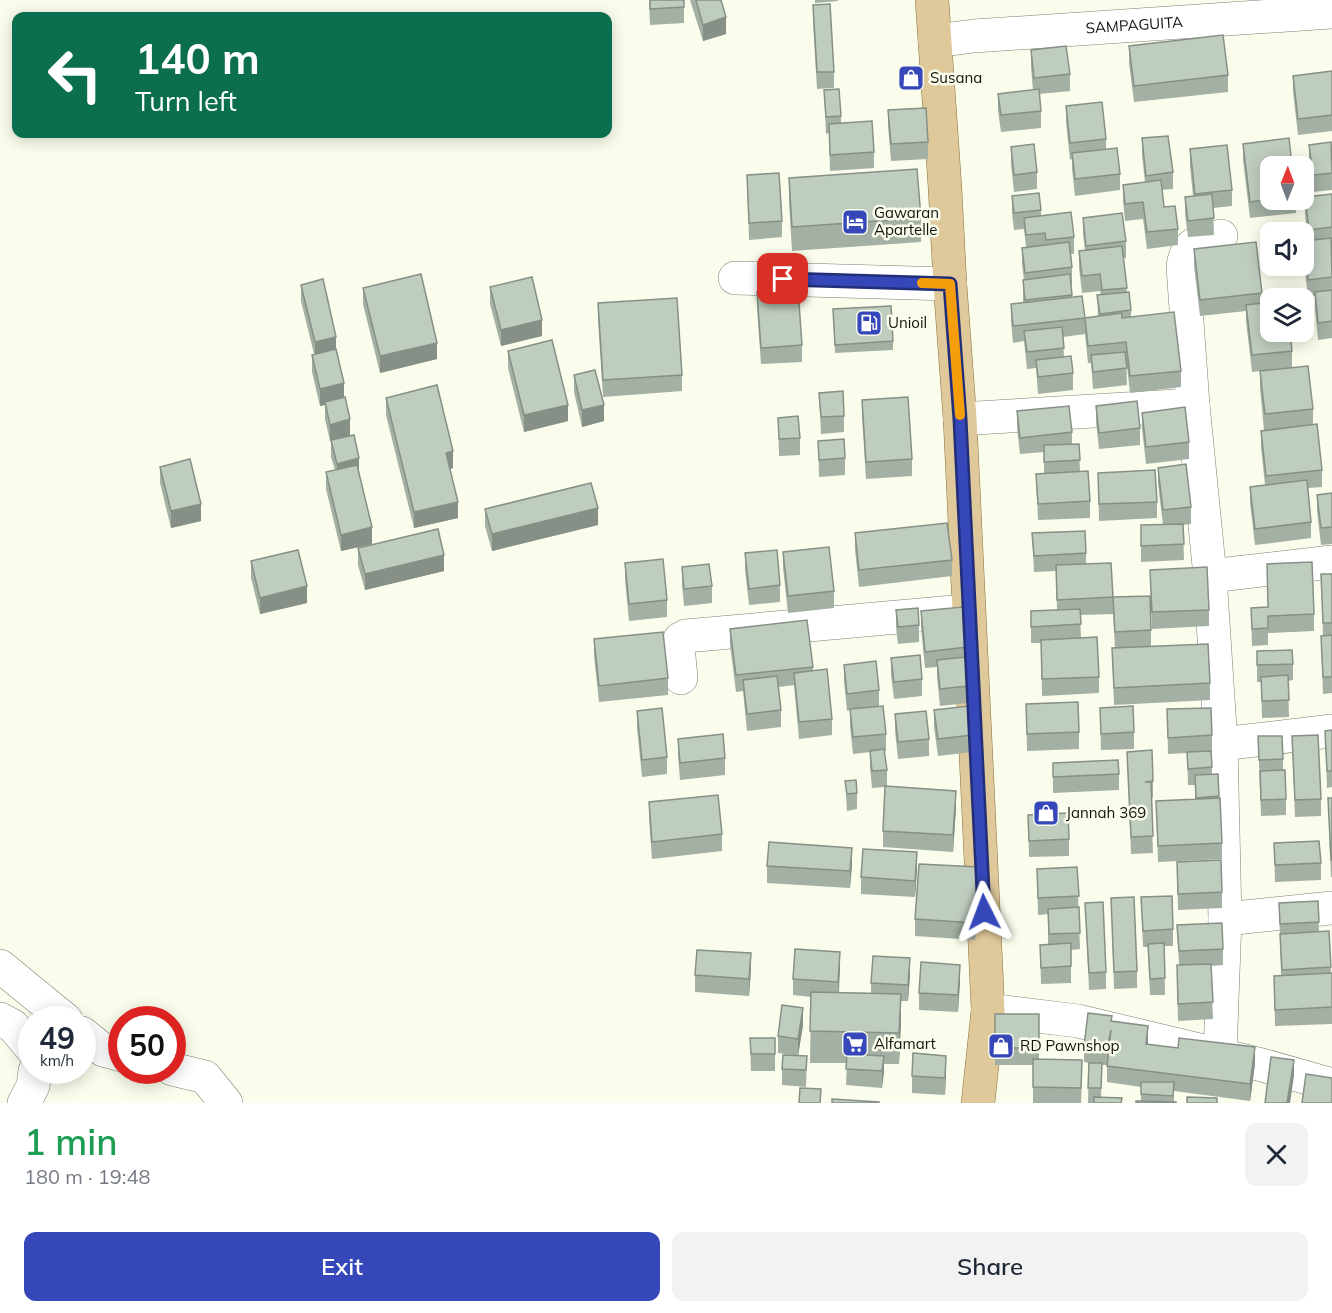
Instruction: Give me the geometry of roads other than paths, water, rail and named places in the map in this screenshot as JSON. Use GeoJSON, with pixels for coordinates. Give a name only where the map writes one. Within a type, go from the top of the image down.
{"type":"FeatureCollection","features":[{"type":"Feature","properties":{"kind":"main road"},"geometry":{"type":"LineString","coordinates":[[932,0],[960,419],[988,1010],[978,1103]]}},
{"type":"Feature","properties":{"kind":"street","name":"SAMPAGUITA"},"geometry":{"type":"LineString","coordinates":[[935,41],[1259,9],[1332,12]]}},
{"type":"Feature","properties":{"kind":"street"},"geometry":{"type":"LineString","coordinates":[[1220,1055],[1226,919],[1221,744],[1210,576],[1193,405],[1183,267],[1184,258],[1191,246],[1221,236]]}},
{"type":"Feature","properties":{"kind":"street"},"geometry":{"type":"LineString","coordinates":[[735,278],[950,284]]}},
{"type":"Feature","properties":{"kind":"street"},"geometry":{"type":"LineString","coordinates":[[960,419],[1193,405]]}},
{"type":"Feature","properties":{"kind":"street"},"geometry":{"type":"LineString","coordinates":[[1210,576],[1332,562]]}},
{"type":"Feature","properties":{"kind":"street"},"geometry":{"type":"LineString","coordinates":[[681,678],[678,646],[680,639],[686,636],[970,611]]}},
{"type":"Feature","properties":{"kind":"street"},"geometry":{"type":"LineString","coordinates":[[1221,744],[1332,731]]}},
{"type":"Feature","properties":{"kind":"street"},"geometry":{"type":"LineString","coordinates":[[1226,919],[1332,908]]}},
{"type":"Feature","properties":{"kind":"street"},"geometry":{"type":"LineString","coordinates":[[0,966],[49,1006]]}},
{"type":"Feature","properties":{"kind":"street"},"geometry":{"type":"LineString","coordinates":[[988,1010],[1078,1021],[1220,1055],[1332,1086]]}},
{"type":"Feature","properties":{"kind":"street"},"geometry":{"type":"LineString","coordinates":[[0,1019],[13,1026],[18,1032]]}},
{"type":"Feature","properties":{"kind":"street"},"geometry":{"type":"LineString","coordinates":[[186,1072],[205,1077],[226,1103]]}},
{"type":"Feature","properties":{"kind":"street"},"geometry":{"type":"LineString","coordinates":[[24,1103],[33,1084]]}},
{"type":"Feature","properties":{"kind":"place","name":"Susana"},"geometry":{"type":"Point","coordinates":[911,78]}},
{"type":"Feature","properties":{"kind":"place","name":"Gawaran Apartelle"},"geometry":{"type":"Point","coordinates":[855,222]}},
{"type":"Feature","properties":{"kind":"place","name":"Unioil"},"geometry":{"type":"Point","coordinates":[869,323]}},
{"type":"Feature","properties":{"kind":"place","name":"Jannah 369"},"geometry":{"type":"Point","coordinates":[1046,813]}},
{"type":"Feature","properties":{"kind":"place","name":"Alfamart"},"geometry":{"type":"Point","coordinates":[855,1044]}},
{"type":"Feature","properties":{"kind":"place","name":"RD Pawnshop"},"geometry":{"type":"Point","coordinates":[1001,1046]}}]}
